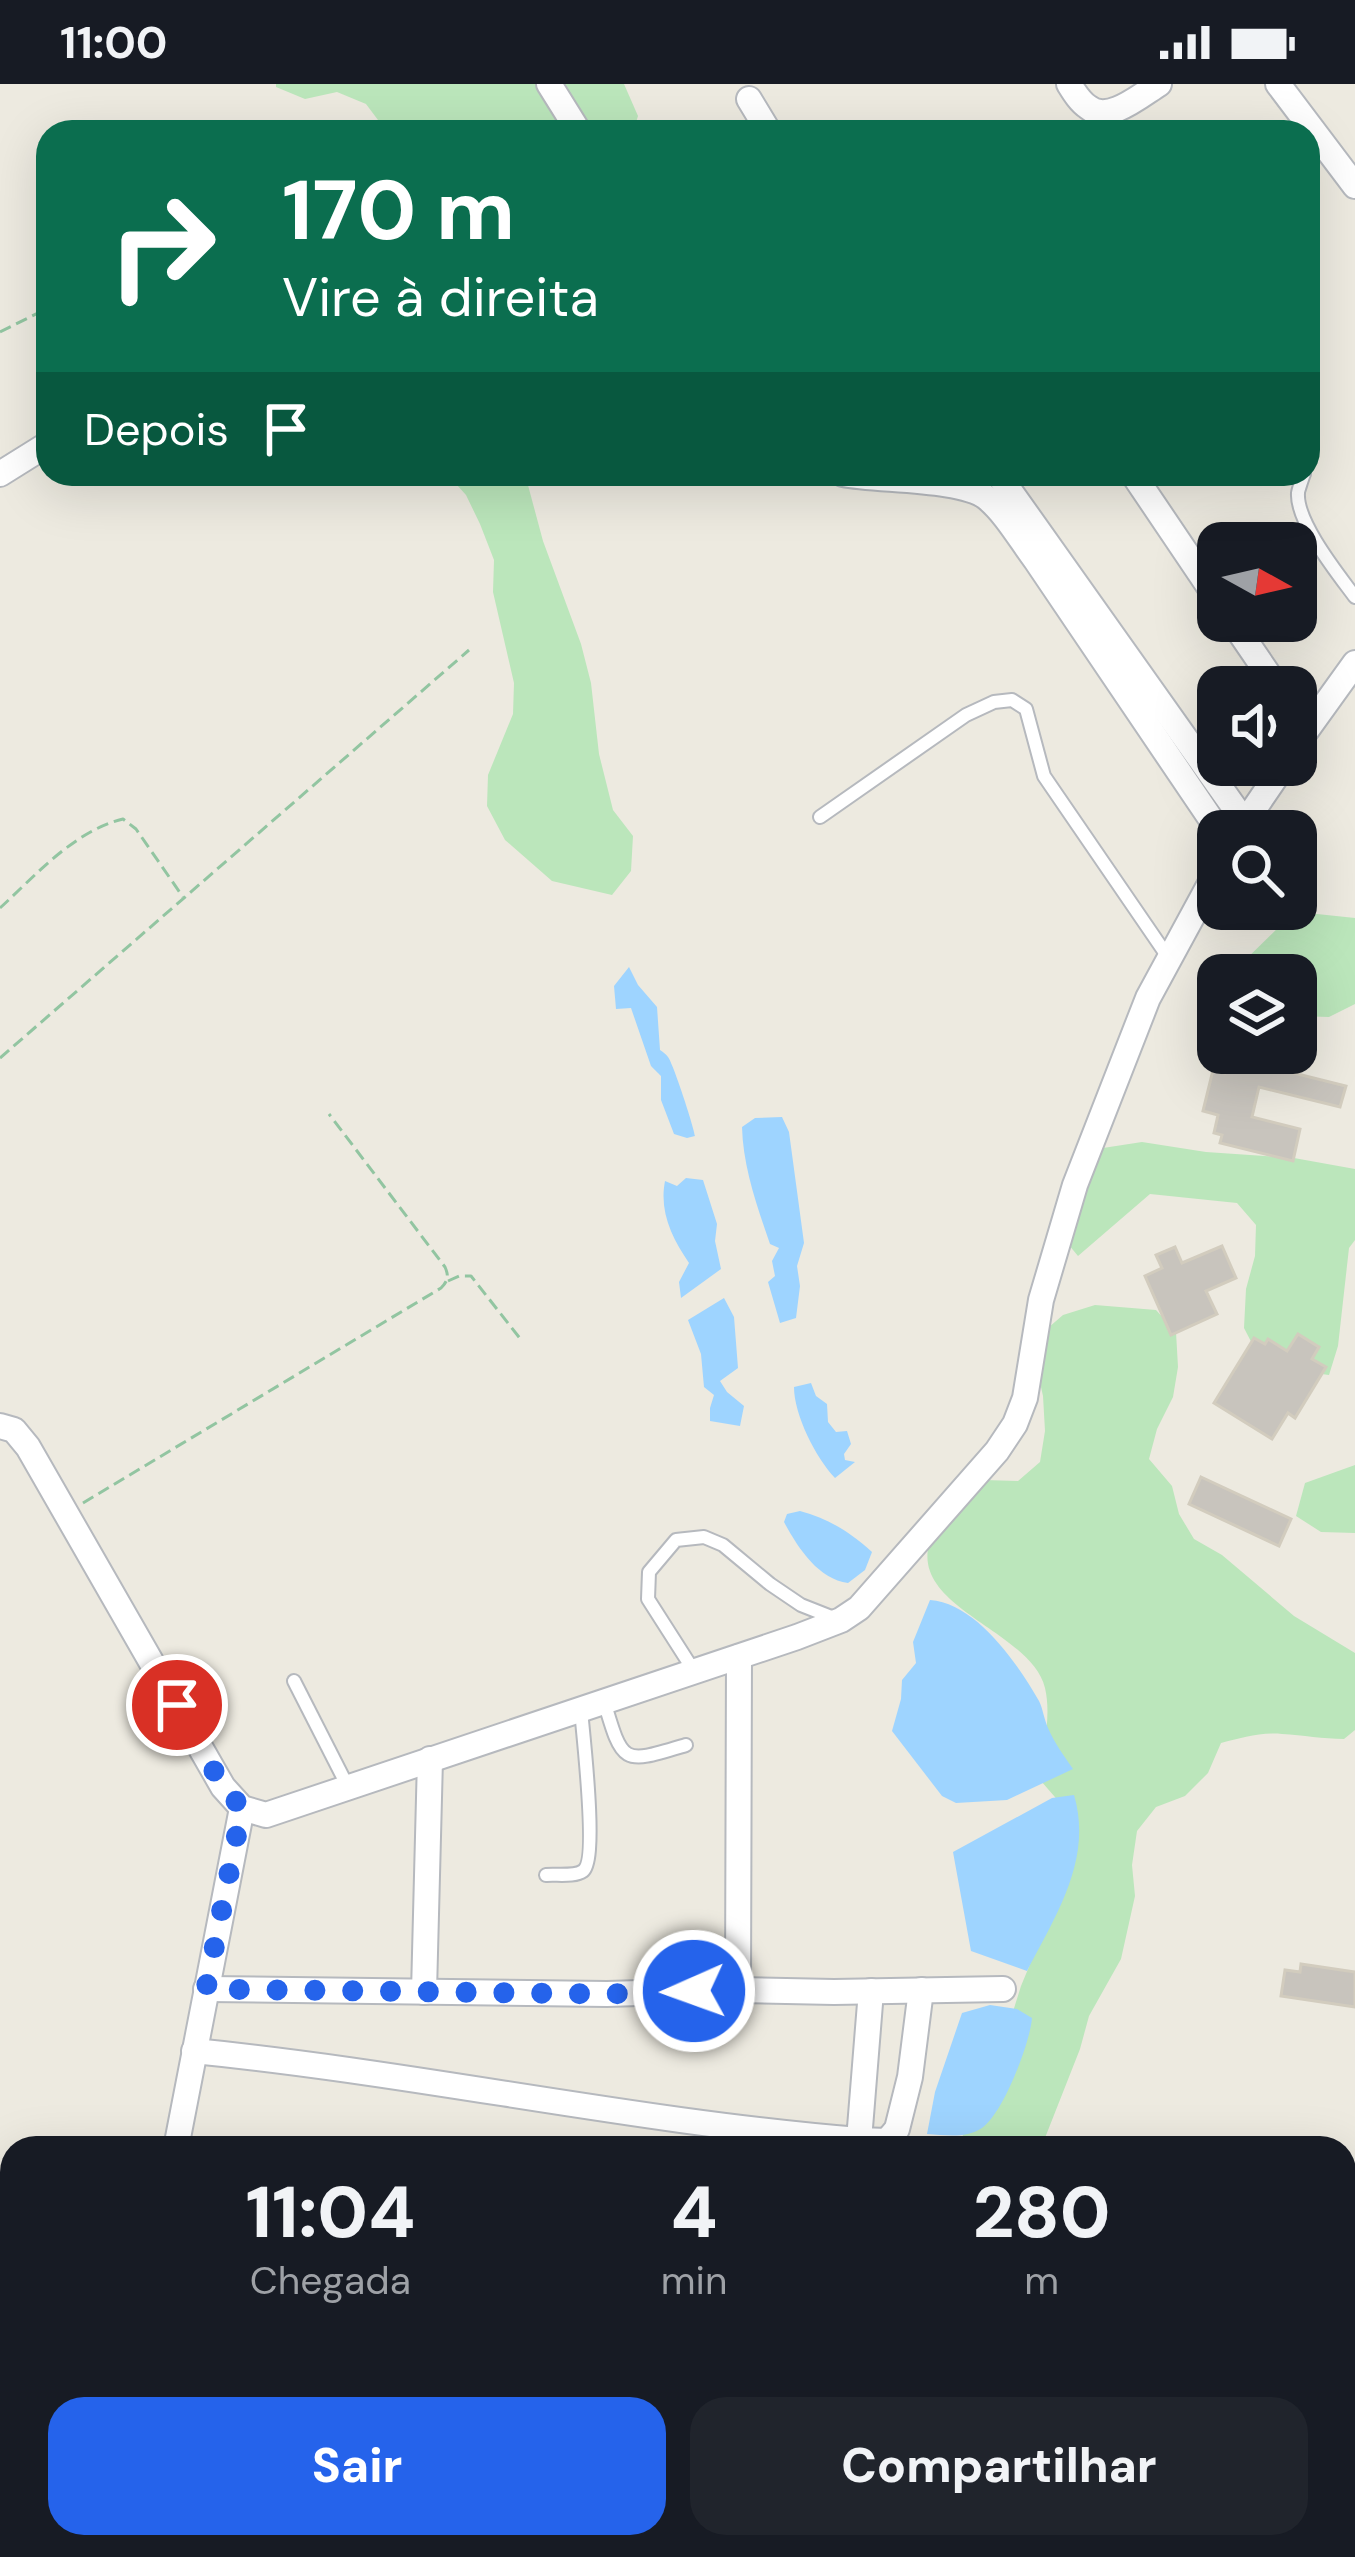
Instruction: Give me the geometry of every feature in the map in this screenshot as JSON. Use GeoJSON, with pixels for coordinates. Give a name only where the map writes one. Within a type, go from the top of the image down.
{"type":"FeatureCollection","features":[{"type":"Feature","properties":{"kind":"street"},"geometry":{"type":"LineString","coordinates":[[549,84],[572,120]]}},
{"type":"Feature","properties":{"kind":"street"},"geometry":{"type":"LineString","coordinates":[[1069,84],[1091,110],[1104,113],[1159,84]]}},
{"type":"Feature","properties":{"kind":"street"},"geometry":{"type":"LineString","coordinates":[[1284,86],[1308,120]]}},
{"type":"Feature","properties":{"kind":"street"},"geometry":{"type":"LineString","coordinates":[[749,99],[762,120]]}},
{"type":"Feature","properties":{"kind":"street"},"geometry":{"type":"LineString","coordinates":[[1320,137],[1355,186]]}},
{"type":"Feature","properties":{"kind":"street"},"geometry":{"type":"LineString","coordinates":[[0,474],[36,452]]}},
{"type":"Feature","properties":{"kind":"street"},"geometry":{"type":"LineString","coordinates":[[951,486],[988,499],[1007,520],[1205,810]]}},
{"type":"Feature","properties":{"kind":"street"},"geometry":{"type":"LineString","coordinates":[[1006,486],[1231,810]]}},
{"type":"Feature","properties":{"kind":"street"},"geometry":{"type":"LineString","coordinates":[[1141,486],[1197,569]]}},
{"type":"Feature","properties":{"kind":"street"},"geometry":{"type":"LineString","coordinates":[[1317,708],[1355,663]]}},
{"type":"Feature","properties":{"kind":"street"},"geometry":{"type":"LineString","coordinates":[[0,1426],[14,1430],[28,1447],[223,1787],[242,1808],[266,1814],[841,1620],[859,1607],[950,1507],[1015,1424],[1025,1398],[1041,1300],[1075,1185],[1148,998],[1197,907]]}},
{"type":"Feature","properties":{"kind":"street"},"geometry":{"type":"LineString","coordinates":[[738,1990],[739,1657]]}},
{"type":"Feature","properties":{"kind":"street"},"geometry":{"type":"LineString","coordinates":[[424,1992],[430,1759]]}},
{"type":"Feature","properties":{"kind":"street"},"geometry":{"type":"LineString","coordinates":[[178,2136],[242,1808]]}},
{"type":"Feature","properties":{"kind":"street"},"geometry":{"type":"LineString","coordinates":[[206,1989],[608,1994],[1004,1989]]}},
{"type":"Feature","properties":{"kind":"street"},"geometry":{"type":"LineString","coordinates":[[891,2136],[897,2129],[912,2061],[921,1990]]}},
{"type":"Feature","properties":{"kind":"street"},"geometry":{"type":"LineString","coordinates":[[859,2136],[871,1991]]}},
{"type":"Feature","properties":{"kind":"street"},"geometry":{"type":"LineString","coordinates":[[194,2050],[804,2136]]}},
{"type":"Feature","properties":{"kind":"lane"},"geometry":{"type":"LineString","coordinates":[[1300,486],[1300,506],[1315,542],[1355,598]]}},
{"type":"Feature","properties":{"kind":"lane"},"geometry":{"type":"LineString","coordinates":[[820,817],[967,715],[994,702],[1012,700],[1026,709],[1044,776],[1169,958]]}},
{"type":"Feature","properties":{"kind":"lane"},"geometry":{"type":"LineString","coordinates":[[694,1671],[648,1599],[649,1572],[676,1540],[704,1537],[723,1545],[801,1605],[841,1620]]}},
{"type":"Feature","properties":{"kind":"lane"},"geometry":{"type":"LineString","coordinates":[[294,1681],[348,1788]]}},
{"type":"Feature","properties":{"kind":"lane"},"geometry":{"type":"LineString","coordinates":[[592,1705],[616,1742],[640,1759],[686,1744]]}},
{"type":"Feature","properties":{"kind":"lane"},"geometry":{"type":"LineString","coordinates":[[546,1875],[581,1873],[588,1867],[592,1705]]}},
{"type":"Feature","properties":{"kind":"path"},"geometry":{"type":"LineString","coordinates":[[0,332],[36,314]]}},
{"type":"Feature","properties":{"kind":"path"},"geometry":{"type":"LineString","coordinates":[[0,1058],[469,650]]}},
{"type":"Feature","properties":{"kind":"path"},"geometry":{"type":"LineString","coordinates":[[0,908],[68,848],[94,830],[123,819],[136,829],[184,899]]}},
{"type":"Feature","properties":{"kind":"path"},"geometry":{"type":"LineString","coordinates":[[328,1114],[445,1267],[447,1282]]}},
{"type":"Feature","properties":{"kind":"path"},"geometry":{"type":"LineString","coordinates":[[66,1513],[459,1276],[471,1276],[522,1341]]}},
{"type":"Feature","properties":{"kind":"green space"},"geometry":{"type":"Polygon","coordinates":[[[624,84],[638,116],[637,120],[378,120],[366,104],[337,92],[305,99],[276,87],[624,84]]]}},
{"type":"Feature","properties":{"kind":"green space"},"geometry":{"type":"Polygon","coordinates":[[[458,486],[528,486],[581,644],[613,810],[633,836],[631,871],[612,895],[552,881],[505,840],[487,806],[488,775],[513,714],[514,683],[493,592],[494,560],[458,486]]]}},
{"type":"Feature","properties":{"kind":"green space"},"geometry":{"type":"Polygon","coordinates":[[[1317,914],[1355,918],[1355,1004],[1329,1017],[1317,1017],[1317,954],[1251,954],[1276,930],[1317,930],[1317,914]]]}},
{"type":"Feature","properties":{"kind":"green space"},"geometry":{"type":"Polygon","coordinates":[[[1142,1142],[1355,1169],[1355,1240],[1349,1248],[1338,1346],[1329,1375],[1259,1357],[1244,1328],[1256,1225],[1237,1203],[1150,1194],[1078,1256],[1059,1233],[1076,1171],[1103,1148],[1142,1142]]]}},
{"type":"Feature","properties":{"kind":"green space"},"geometry":{"type":"Polygon","coordinates":[[[1095,1305],[1156,1310],[1176,1332],[1178,1367],[1173,1397],[1149,1459],[1172,1486],[1179,1514],[1194,1539],[1222,1555],[1294,1616],[1355,1653],[1355,1730],[1344,1739],[1266,1734],[1221,1743],[1208,1773],[1185,1796],[1156,1807],[1137,1831],[1132,1865],[1135,1896],[1121,1959],[1089,2016],[1046,2136],[963,2136],[1045,1928],[1061,1804],[1041,1781],[1047,1699],[1034,1666],[947,1596],[932,1576],[928,1553],[941,1520],[984,1480],[1018,1481],[1040,1462],[1045,1431],[1036,1365],[1041,1334],[1063,1315],[1095,1305]]]}},
{"type":"Feature","properties":{"kind":"green space"},"geometry":{"type":"Polygon","coordinates":[[[1355,1465],[1355,1533],[1321,1532],[1296,1516],[1305,1483],[1355,1465]]]}},
{"type":"Feature","properties":{"kind":"water"},"geometry":{"type":"Polygon","coordinates":[[[629,967],[657,1007],[660,1050],[674,1071],[695,1136],[674,1134],[661,1100],[661,1076],[651,1066],[631,1008],[616,1009],[614,986],[629,967]]]}},
{"type":"Feature","properties":{"kind":"water"},"geometry":{"type":"Polygon","coordinates":[[[782,1117],[789,1132],[804,1243],[797,1266],[796,1318],[780,1323],[768,1282],[775,1276],[772,1261],[779,1248],[770,1244],[756,1201],[742,1127],[755,1118],[782,1117]]]}},
{"type":"Feature","properties":{"kind":"water"},"geometry":{"type":"Polygon","coordinates":[[[686,1178],[703,1180],[717,1224],[721,1269],[681,1298],[679,1282],[689,1263],[668,1224],[664,1192],[665,1181],[677,1186],[686,1178]]]}},
{"type":"Feature","properties":{"kind":"water"},"geometry":{"type":"Polygon","coordinates":[[[724,1298],[734,1317],[738,1368],[720,1381],[744,1406],[740,1426],[710,1421],[714,1395],[704,1387],[701,1354],[688,1320],[724,1298]]]}},
{"type":"Feature","properties":{"kind":"water"},"geometry":{"type":"Polygon","coordinates":[[[811,1383],[816,1396],[827,1404],[828,1422],[836,1432],[847,1431],[851,1444],[845,1460],[855,1462],[835,1478],[814,1448],[798,1410],[794,1387],[811,1383]]]}},
{"type":"Feature","properties":{"kind":"water"},"geometry":{"type":"Polygon","coordinates":[[[800,1511],[839,1527],[872,1552],[865,1570],[848,1583],[818,1569],[784,1522],[787,1514],[800,1511]]]}},
{"type":"Feature","properties":{"kind":"water"},"geometry":{"type":"Polygon","coordinates":[[[930,1600],[963,1612],[994,1638],[1039,1701],[1050,1733],[1073,1769],[1007,1800],[956,1803],[942,1796],[892,1731],[902,1680],[916,1663],[913,1642],[930,1600]]]}},
{"type":"Feature","properties":{"kind":"water"},"geometry":{"type":"Polygon","coordinates":[[[1074,1795],[1079,1819],[1075,1864],[1060,1908],[1027,1971],[971,1951],[953,1852],[1052,1798],[1074,1795]]]}},
{"type":"Feature","properties":{"kind":"water"},"geometry":{"type":"Polygon","coordinates":[[[990,2005],[1017,2009],[1032,2018],[1007,2094],[990,2120],[976,2131],[955,2136],[927,2134],[935,2092],[962,2013],[990,2005]]]}},
{"type":"Feature","properties":{"kind":"building"},"geometry":{"type":"Polygon","coordinates":[[[1212,1074],[1298,1074],[1346,1086],[1340,1107],[1259,1087],[1252,1117],[1300,1129],[1293,1161],[1220,1143],[1222,1135],[1214,1133],[1218,1115],[1203,1111],[1212,1074]]]}},
{"type":"Feature","properties":{"kind":"building"},"geometry":{"type":"Polygon","coordinates":[[[1222,1246],[1236,1278],[1206,1291],[1217,1314],[1171,1335],[1145,1276],[1162,1268],[1156,1255],[1175,1247],[1182,1263],[1222,1246]]]}},
{"type":"Feature","properties":{"kind":"building"},"geometry":{"type":"Polygon","coordinates":[[[1298,1334],[1319,1347],[1312,1359],[1326,1367],[1295,1418],[1288,1413],[1272,1439],[1214,1403],[1254,1338],[1265,1344],[1268,1339],[1287,1351],[1298,1334]]]}},
{"type":"Feature","properties":{"kind":"building"},"geometry":{"type":"Polygon","coordinates":[[[1201,1477],[1291,1519],[1279,1546],[1189,1504],[1201,1477]]]}},
{"type":"Feature","properties":{"kind":"building"},"geometry":{"type":"Polygon","coordinates":[[[1301,1964],[1355,1972],[1355,2007],[1281,1996],[1285,1970],[1300,1972],[1301,1964]]]}},
{"type":"Feature","properties":{"kind":"route"},"geometry":{"type":"LineString","coordinates":[[177,1705],[223,1787],[242,1808],[206,1989],[694,1991]]}}]}
